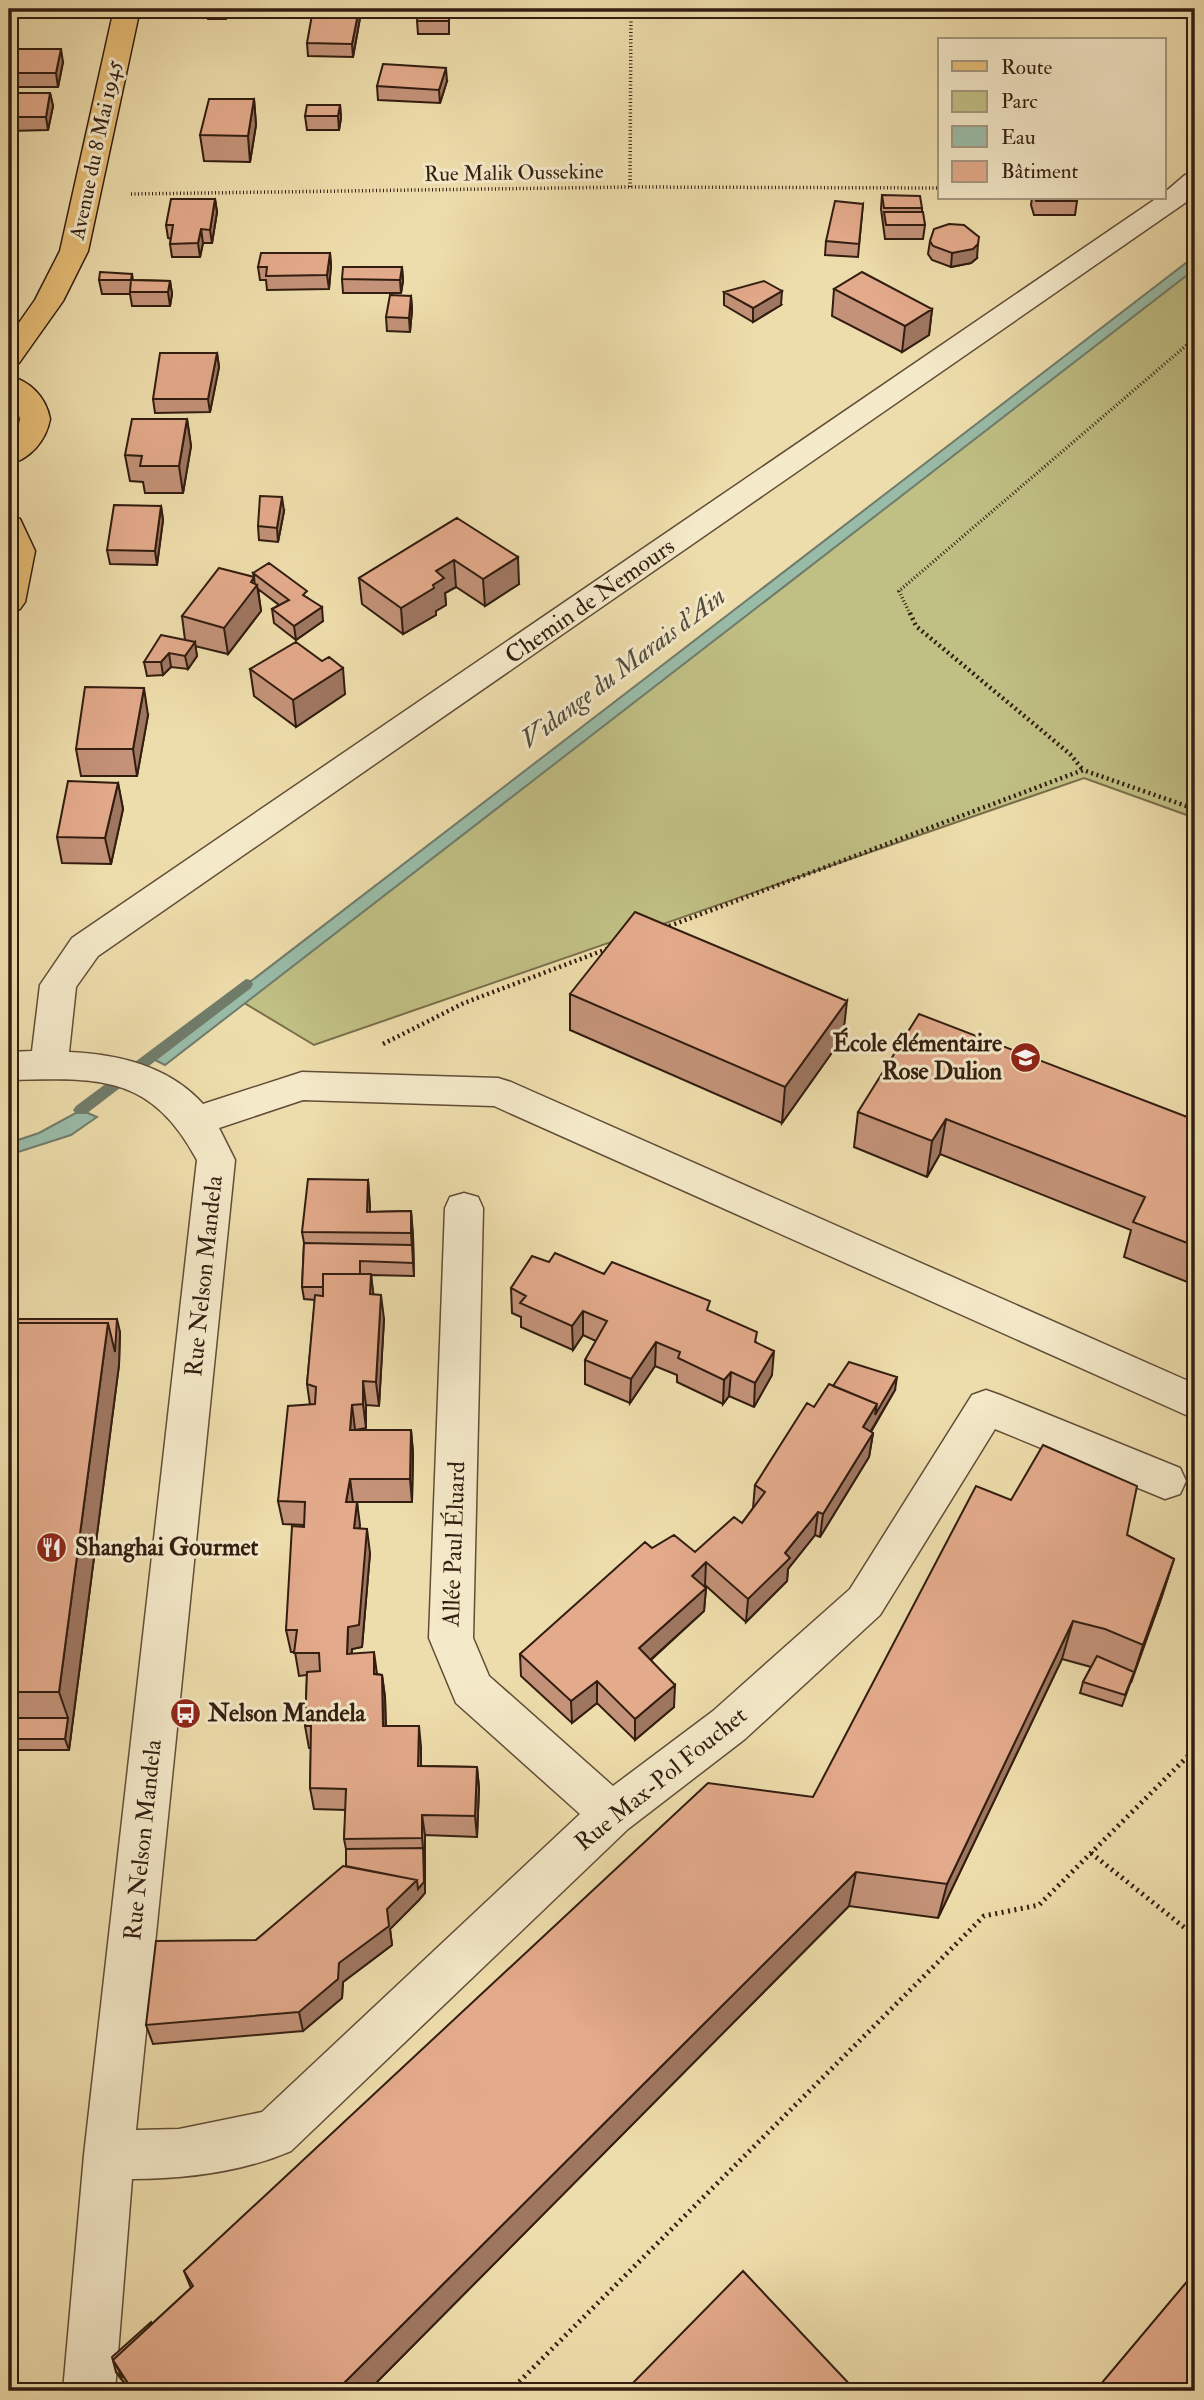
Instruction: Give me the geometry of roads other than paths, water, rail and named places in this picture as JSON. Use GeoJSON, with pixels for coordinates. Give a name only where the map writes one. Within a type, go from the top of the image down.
{"type":"FeatureCollection","features":[{"type":"Feature","properties":{"kind":"main road","name":"Avenue du 8 Mai 1945"},"geometry":{"type":"LineString","coordinates":[[9,357],[49,301],[74,251],[127,9]]}},
{"type":"Feature","properties":{"kind":"main road"},"geometry":{"type":"LineString","coordinates":[[9,384],[26,395],[34,408],[35,422],[30,437],[9,455]]}},
{"type":"Feature","properties":{"kind":"main road"},"geometry":{"type":"LineString","coordinates":[[9,526],[19,551],[9,602]]}},
{"type":"Feature","properties":{"kind":"street","name":"Chemin de Nemours"},"geometry":{"type":"LineString","coordinates":[[29,1065],[58,985],[85,947],[1177,197],[1195,181]]}},
{"type":"Feature","properties":{"kind":"street","name":"Rue Nelson Mandela"},"geometry":{"type":"LineString","coordinates":[[29,1065],[130,1072],[164,1090],[195,1121],[216,1160],[109,2155],[89,2391]]}},
{"type":"Feature","properties":{"kind":"street"},"geometry":{"type":"LineString","coordinates":[[195,1121],[302,1086],[498,1092],[1195,1402]]}},
{"type":"Feature","properties":{"kind":"street","name":"Allée Paul Éluard"},"geometry":{"type":"LineString","coordinates":[[464,1208],[451,1638],[472,1689],[612,1814]]}},
{"type":"Feature","properties":{"kind":"street","name":"Rue Max-Pol Fouchet"},"geometry":{"type":"LineString","coordinates":[[109,2155],[179,2154],[274,2134],[612,1814],[729,1725],[865,1602],[986,1407],[1165,1481]]}},
{"type":"Feature","properties":{"kind":"water"},"geometry":{"type":"Polygon","coordinates":[[[1195,256],[1195,269],[165,1065],[151,1058],[1195,256]]]}},
{"type":"Feature","properties":{"kind":"water"},"geometry":{"type":"Polygon","coordinates":[[[81,1110],[97,1117],[71,1135],[9,1155],[9,1143],[39,1133],[81,1110]]]}},
{"type":"Feature","properties":{"kind":"waterway","name":"Vidange du Marais d'Ain"},"geometry":{"type":"LineString","coordinates":[[81,1110],[246,984]]}},
{"type":"Feature","properties":{"kind":"place","name":"École élémentaire Rose Dulion"},"geometry":{"type":"Point","coordinates":[1025,1057]}},
{"type":"Feature","properties":{"kind":"place","name":"Shanghai Gourmet"},"geometry":{"type":"Point","coordinates":[52,1547]}},
{"type":"Feature","properties":{"kind":"place","name":"Nelson Mandela"},"geometry":{"type":"Point","coordinates":[185,1713]}}]}
